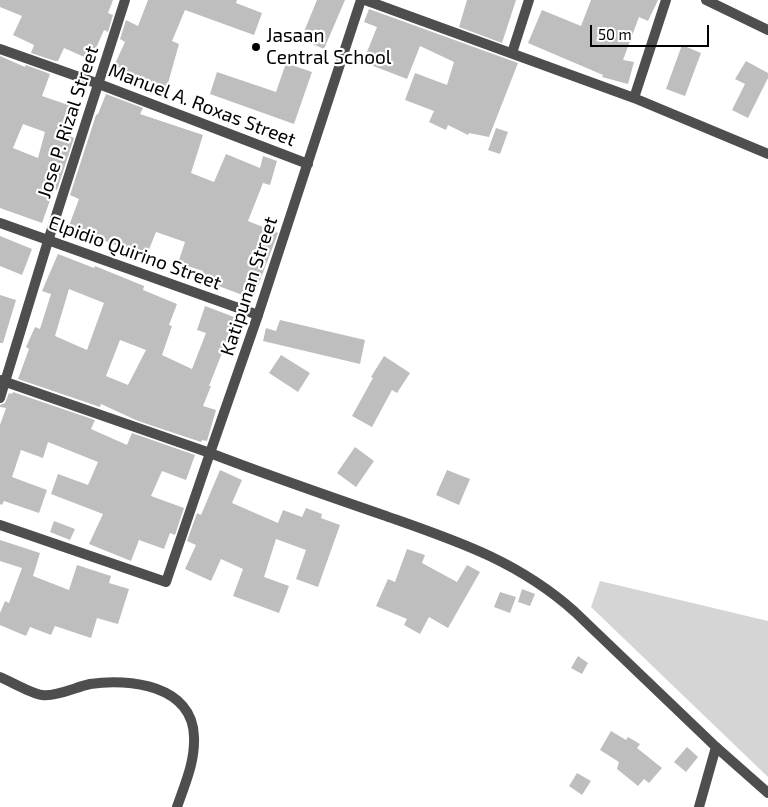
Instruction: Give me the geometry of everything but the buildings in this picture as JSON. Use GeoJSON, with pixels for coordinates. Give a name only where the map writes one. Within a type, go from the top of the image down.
{"type":"FeatureCollection","features":[{"type":"Feature","properties":{"kind":"street","name":"Jose P. Rizal Street"},"geometry":{"type":"LineString","coordinates":[[0,398],[2,381],[125,0]]}},
{"type":"Feature","properties":{"kind":"street","name":"Katipunan Street"},"geometry":{"type":"LineString","coordinates":[[0,525],[166,582],[258,315],[361,0]]}},
{"type":"Feature","properties":{"kind":"street"},"geometry":{"type":"LineString","coordinates":[[365,0],[634,98],[768,154]]}},
{"type":"Feature","properties":{"kind":"street"},"geometry":{"type":"LineString","coordinates":[[512,52],[529,0]]}},
{"type":"Feature","properties":{"kind":"street"},"geometry":{"type":"LineString","coordinates":[[634,98],[666,0]]}},
{"type":"Feature","properties":{"kind":"street"},"geometry":{"type":"LineString","coordinates":[[706,0],[768,30]]}},
{"type":"Feature","properties":{"kind":"street","name":"Manuel A. Roxas Street"},"geometry":{"type":"LineString","coordinates":[[0,49],[99,84],[308,164]]}},
{"type":"Feature","properties":{"kind":"street","name":"Elpidio Quirino Street"},"geometry":{"type":"LineString","coordinates":[[0,223],[258,315]]}},
{"type":"Feature","properties":{"kind":"street"},"geometry":{"type":"LineString","coordinates":[[2,381],[210,453],[478,550],[538,582],[554,593],[575,612],[716,747],[768,793]]}},
{"type":"Feature","properties":{"kind":"street"},"geometry":{"type":"LineString","coordinates":[[0,677],[42,695],[89,684],[114,682],[132,682],[154,687],[168,694],[182,705],[190,720],[194,736],[193,759],[177,807]]}},
{"type":"Feature","properties":{"kind":"street"},"geometry":{"type":"LineString","coordinates":[[699,807],[716,747]]}},
{"type":"Feature","properties":{"kind":"shaded area"},"geometry":{"type":"Polygon","coordinates":[[[600,581],[768,621],[768,777],[591,607],[600,581]]]}},
{"type":"Feature","properties":{"kind":"place","name":"Jasaan Central School"},"geometry":{"type":"Point","coordinates":[256,47]}}]}
